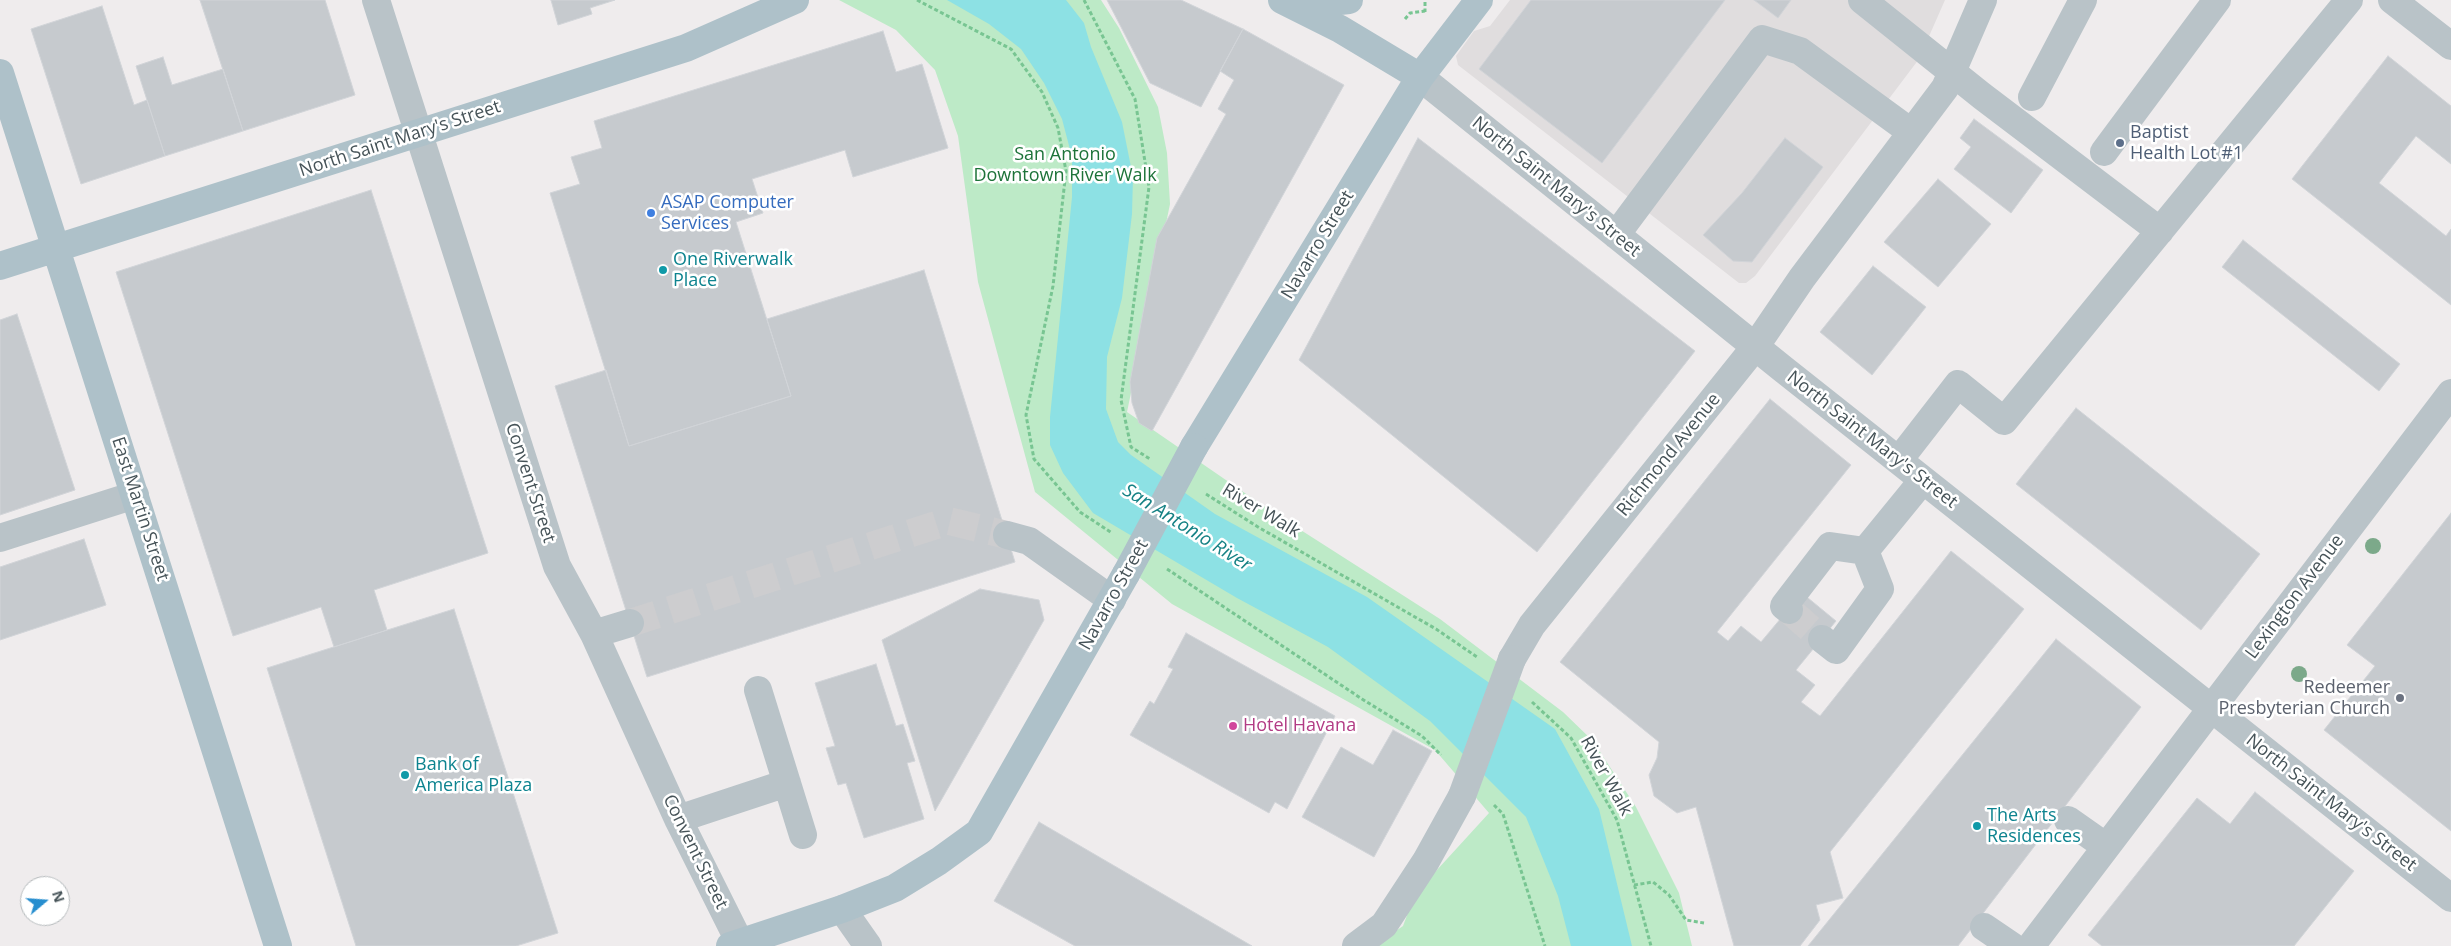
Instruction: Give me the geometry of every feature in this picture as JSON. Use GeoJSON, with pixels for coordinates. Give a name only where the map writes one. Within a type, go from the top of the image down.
{"type":"FeatureCollection","features":[{"type":"Feature","properties":{"kind":"main road","name":"North Saint Mary's Street"},"geometry":{"type":"LineString","coordinates":[[0,266],[686,48],[795,0]]}},
{"type":"Feature","properties":{"kind":"main road"},"geometry":{"type":"LineString","coordinates":[[1288,3],[1349,0]]}},
{"type":"Feature","properties":{"kind":"main road","name":"Navarro Street"},"geometry":{"type":"LineString","coordinates":[[735,944],[842,909],[895,888],[939,861],[979,832],[1112,600],[1194,448],[1420,77],[1479,0]]}},
{"type":"Feature","properties":{"kind":"main road","name":"North Saint Mary's Street"},"geometry":{"type":"LineString","coordinates":[[1288,3],[1340,29],[1420,77]]}},
{"type":"Feature","properties":{"kind":"main road","name":"East Martin Street"},"geometry":{"type":"LineString","coordinates":[[0,73],[278,946]]}},
{"type":"Feature","properties":{"kind":"street","name":"Convent Street"},"geometry":{"type":"LineString","coordinates":[[376,0],[557,566],[594,634],[735,944]]}},
{"type":"Feature","properties":{"kind":"street"},"geometry":{"type":"LineString","coordinates":[[1862,0],[1953,74],[2160,231]]}},
{"type":"Feature","properties":{"kind":"street","name":"Richmond Avenue"},"geometry":{"type":"LineString","coordinates":[[1356,946],[1384,925],[1426,862],[1462,796],[1512,659],[1532,625],[1755,347],[1802,278],[1953,74],[1983,0]]}},
{"type":"Feature","properties":{"kind":"street"},"geometry":{"type":"LineString","coordinates":[[2032,97],[2083,0]]}},
{"type":"Feature","properties":{"kind":"street"},"geometry":{"type":"LineString","coordinates":[[2104,152],[2217,0]]}},
{"type":"Feature","properties":{"kind":"street"},"geometry":{"type":"LineString","coordinates":[[1899,460],[1958,384],[2004,420],[2349,0]]}},
{"type":"Feature","properties":{"kind":"street"},"geometry":{"type":"LineString","coordinates":[[2392,0],[2451,46]]}},
{"type":"Feature","properties":{"kind":"street"},"geometry":{"type":"LineString","coordinates":[[1616,235],[1762,39],[1800,51],[1911,132]]}},
{"type":"Feature","properties":{"kind":"street","name":"North Saint Mary's Street"},"geometry":{"type":"LineString","coordinates":[[1420,77],[1755,347],[2451,898]]}},
{"type":"Feature","properties":{"kind":"street","name":"Lexington Avenue"},"geometry":{"type":"LineString","coordinates":[[2031,946],[2451,393]]}},
{"type":"Feature","properties":{"kind":"street"},"geometry":{"type":"LineString","coordinates":[[1865,551],[1923,480]]}},
{"type":"Feature","properties":{"kind":"street"},"geometry":{"type":"LineString","coordinates":[[0,538],[135,495]]}},
{"type":"Feature","properties":{"kind":"street"},"geometry":{"type":"LineString","coordinates":[[1007,534],[1029,541],[1112,600]]}},
{"type":"Feature","properties":{"kind":"street"},"geometry":{"type":"LineString","coordinates":[[1788,610],[1784,606],[1830,546],[1865,551]]}},
{"type":"Feature","properties":{"kind":"street"},"geometry":{"type":"LineString","coordinates":[[1822,639],[1836,650],[1880,589],[1865,551]]}},
{"type":"Feature","properties":{"kind":"street"},"geometry":{"type":"LineString","coordinates":[[594,634],[630,623]]}},
{"type":"Feature","properties":{"kind":"street"},"geometry":{"type":"LineString","coordinates":[[758,690],[803,835]]}},
{"type":"Feature","properties":{"kind":"street"},"geometry":{"type":"LineString","coordinates":[[678,819],[787,783]]}},
{"type":"Feature","properties":{"kind":"street"},"geometry":{"type":"LineString","coordinates":[[2068,820],[2106,846]]}},
{"type":"Feature","properties":{"kind":"street"},"geometry":{"type":"LineString","coordinates":[[842,909],[868,946]]}},
{"type":"Feature","properties":{"kind":"street"},"geometry":{"type":"LineString","coordinates":[[1984,927],[2012,946]]}},
{"type":"Feature","properties":{"kind":"path"},"geometry":{"type":"LineString","coordinates":[[1084,0],[1135,99],[1150,187],[1121,400],[1130,447],[1154,462]]}},
{"type":"Feature","properties":{"kind":"path"},"geometry":{"type":"LineString","coordinates":[[1405,19],[1410,13],[1425,11],[1425,2]]}},
{"type":"Feature","properties":{"kind":"path","name":"River Walk"},"geometry":{"type":"LineString","coordinates":[[1202,492],[1258,527],[1436,629],[1484,662]]}},
{"type":"Feature","properties":{"kind":"path","name":"River Walk"},"geometry":{"type":"LineString","coordinates":[[1528,699],[1571,738],[1617,820],[1651,946]]}},
{"type":"Feature","properties":{"kind":"path"},"geometry":{"type":"LineString","coordinates":[[1634,885],[1653,882],[1669,895],[1686,920],[1704,923]]}},
{"type":"Feature","properties":{"kind":"shaded area"},"geometry":{"type":"Polygon","coordinates":[[[1510,0],[1945,0],[1919,59],[1755,276],[1746,283],[1739,283],[1458,65],[1456,56],[1474,31],[1490,26],[1510,0]]]}},
{"type":"Feature","properties":{"kind":"green space","name":"San Antonio Downtown River Walk"},"geometry":{"type":"Polygon","coordinates":[[[839,0],[1101,0],[1119,28],[1158,107],[1167,153],[1170,204],[1127,412],[1271,511],[1440,619],[1563,712],[1593,741],[1636,807],[1679,893],[1692,946],[1374,946],[1403,926],[1415,894],[1489,813],[1435,750],[1172,604],[1035,492],[978,282],[958,136],[935,70],[896,30],[839,0]]]}},
{"type":"Feature","properties":{"kind":"water","name":"San Antonio River"},"geometry":{"type":"Polygon","coordinates":[[[947,0],[1066,0],[1084,23],[1091,47],[1122,122],[1133,177],[1132,214],[1122,298],[1107,357],[1106,409],[1118,442],[1131,455],[1215,514],[1367,597],[1555,729],[1599,809],[1632,946],[1571,946],[1558,896],[1526,817],[1430,721],[1328,647],[1237,598],[1093,513],[1063,473],[1050,445],[1050,417],[1072,197],[1072,157],[1062,119],[1044,83],[1021,49],[989,24],[947,0]]]}},
{"type":"Feature","properties":{"kind":"building"},"geometry":{"type":"Polygon","coordinates":[[[200,0],[325,0],[355,95],[243,131],[200,0]]]}},
{"type":"Feature","properties":{"kind":"building"},"geometry":{"type":"Polygon","coordinates":[[[551,0],[615,0],[590,8],[592,14],[558,25],[551,0]]]}},
{"type":"Feature","properties":{"kind":"building"},"geometry":{"type":"Polygon","coordinates":[[[1107,0],[1181,0],[1243,29],[1201,107],[1150,83],[1107,0]]]}},
{"type":"Feature","properties":{"kind":"building"},"geometry":{"type":"Polygon","coordinates":[[[1531,0],[1725,0],[1602,163],[1479,69],[1531,0]]]}},
{"type":"Feature","properties":{"kind":"building"},"geometry":{"type":"Polygon","coordinates":[[[1754,0],[1791,0],[1778,18],[1754,0]]]}},
{"type":"Feature","properties":{"kind":"building"},"geometry":{"type":"Polygon","coordinates":[[[102,6],[134,105],[147,100],[165,156],[81,184],[31,29],[102,6]]]}},
{"type":"Feature","properties":{"kind":"building"},"geometry":{"type":"Polygon","coordinates":[[[1243,29],[1344,85],[1152,431],[1139,423],[1132,403],[1130,382],[1157,238],[1226,114],[1218,109],[1234,80],[1220,71],[1243,29]]]}},
{"type":"Feature","properties":{"kind":"building","name":"One Riverwalk Place"},"geometry":{"type":"Polygon","coordinates":[[[883,31],[896,72],[922,64],[948,148],[853,177],[845,150],[752,179],[763,213],[736,222],[791,396],[629,446],[550,193],[580,184],[571,157],[602,148],[594,121],[883,31]]]}},
{"type":"Feature","properties":{"kind":"building"},"geometry":{"type":"Polygon","coordinates":[[[2388,56],[2451,106],[2451,164],[2416,136],[2379,183],[2446,236],[2451,229],[2451,305],[2292,179],[2388,56]]]}},
{"type":"Feature","properties":{"kind":"building"},"geometry":{"type":"Polygon","coordinates":[[[163,57],[172,85],[223,69],[243,131],[165,156],[136,66],[163,57]]]}},
{"type":"Feature","properties":{"kind":"building"},"geometry":{"type":"Polygon","coordinates":[[[1974,119],[2043,170],[2011,213],[1954,169],[1971,147],[1960,138],[1974,119]]]}},
{"type":"Feature","properties":{"kind":"building"},"geometry":{"type":"Polygon","coordinates":[[[1418,138],[1695,351],[1537,552],[1299,360],[1418,138]]]}},
{"type":"Feature","properties":{"kind":"building"},"geometry":{"type":"Polygon","coordinates":[[[1785,138],[1823,167],[1752,262],[1733,261],[1703,235],[1742,193],[1785,138]]]}},
{"type":"Feature","properties":{"kind":"building"},"geometry":{"type":"Polygon","coordinates":[[[1938,179],[1991,224],[1938,287],[1884,242],[1938,179]]]}},
{"type":"Feature","properties":{"kind":"building"},"geometry":{"type":"Polygon","coordinates":[[[371,190],[488,553],[374,590],[387,630],[334,647],[321,607],[233,636],[116,272],[371,190]]]}},
{"type":"Feature","properties":{"kind":"building"},"geometry":{"type":"Polygon","coordinates":[[[2243,240],[2400,364],[2379,391],[2222,267],[2243,240]]]}},
{"type":"Feature","properties":{"kind":"building"},"geometry":{"type":"Polygon","coordinates":[[[1873,266],[1926,307],[1872,375],[1820,332],[1873,266]]]}},
{"type":"Feature","properties":{"kind":"building"},"geometry":{"type":"Polygon","coordinates":[[[924,270],[1015,562],[647,677],[555,386],[606,370],[629,446],[791,396],[767,319],[924,270]]]}},
{"type":"Feature","properties":{"kind":"building"},"geometry":{"type":"Polygon","coordinates":[[[17,314],[75,490],[0,515],[0,320],[17,314]]]}},
{"type":"Feature","properties":{"kind":"building"},"geometry":{"type":"Polygon","coordinates":[[[1770,399],[1851,465],[1717,632],[1728,641],[1741,626],[1761,642],[1802,593],[1836,621],[1796,670],[1815,685],[1801,702],[1820,716],[1951,551],[2024,609],[1830,852],[1843,898],[1816,905],[1820,920],[1800,946],[1734,946],[1696,807],[1677,813],[1654,796],[1649,775],[1657,758],[1659,742],[1560,662],[1770,399]]]}},
{"type":"Feature","properties":{"kind":"building"},"geometry":{"type":"Polygon","coordinates":[[[2076,408],[2260,554],[2201,630],[2016,484],[2076,408]]]}},
{"type":"Feature","properties":{"kind":"building","name":"Redeemer Presbyterian Church"},"geometry":{"type":"Polygon","coordinates":[[[2451,513],[2451,831],[2324,730],[2375,666],[2347,645],[2451,513]]]}},
{"type":"Feature","properties":{"kind":"building"},"geometry":{"type":"Polygon","coordinates":[[[84,539],[106,605],[0,640],[0,567],[84,539]]]}},
{"type":"Feature","properties":{"kind":"building"},"geometry":{"type":"Polygon","coordinates":[[[980,589],[1039,600],[1044,620],[935,811],[882,640],[980,589]]]}},
{"type":"Feature","properties":{"kind":"building","name":"Bank of America Plaza"},"geometry":{"type":"Polygon","coordinates":[[[454,609],[558,933],[516,946],[356,946],[267,668],[454,609]]]}},
{"type":"Feature","properties":{"kind":"building","name":"Hotel Havana"},"geometry":{"type":"Polygon","coordinates":[[[1186,633],[1335,716],[1287,809],[1275,802],[1269,813],[1130,735],[1150,701],[1154,704],[1173,669],[1168,667],[1186,633]]]}},
{"type":"Feature","properties":{"kind":"building","name":"The Arts Residences"},"geometry":{"type":"Polygon","coordinates":[[[2056,639],[2141,707],[1958,946],[1808,946],[2056,639]]]}},
{"type":"Feature","properties":{"kind":"building"},"geometry":{"type":"Polygon","coordinates":[[[876,664],[896,726],[903,724],[915,761],[907,763],[924,819],[864,838],[846,783],[838,785],[826,748],[835,746],[815,683],[876,664]]]}},
{"type":"Feature","properties":{"kind":"building"},"geometry":{"type":"Polygon","coordinates":[[[1393,730],[1432,751],[1374,857],[1302,817],[1341,747],[1373,765],[1393,730]]]}},
{"type":"Feature","properties":{"kind":"building"},"geometry":{"type":"Polygon","coordinates":[[[2255,792],[2354,871],[2294,946],[2102,946],[2088,935],[2197,798],[2230,824],[2255,792]]]}},
{"type":"Feature","properties":{"kind":"building"},"geometry":{"type":"Polygon","coordinates":[[[1039,822],[1252,946],[1075,946],[994,901],[1039,822]]]}},
{"type":"Feature","properties":{"kind":"tunnel"},"geometry":{"type":"LineString","coordinates":[[630,623],[949,521],[1007,535]]}},
{"type":"Feature","properties":{"kind":"tunnel"},"geometry":{"type":"LineString","coordinates":[[1789,610],[1822,639]]}},
{"type":"Feature","properties":{"kind":"place","name":"Baptist Health Lot #1"},"geometry":{"type":"Point","coordinates":[2120,143]}},
{"type":"Feature","properties":{"kind":"place","name":"ASAP Computer Services"},"geometry":{"type":"Point","coordinates":[651,213]}},
{"type":"Feature","properties":{"kind":"place","name":"One Riverwalk Place"},"geometry":{"type":"Point","coordinates":[663,270]}},
{"type":"Feature","properties":{"kind":"place","name":"Redeemer Presbyterian Church"},"geometry":{"type":"Point","coordinates":[2400,698]}},
{"type":"Feature","properties":{"kind":"place","name":"Hotel Havana"},"geometry":{"type":"Point","coordinates":[1233,726]}},
{"type":"Feature","properties":{"kind":"place","name":"Bank of America Plaza"},"geometry":{"type":"Point","coordinates":[405,775]}},
{"type":"Feature","properties":{"kind":"place","name":"The Arts Residences"},"geometry":{"type":"Point","coordinates":[1977,826]}}]}
